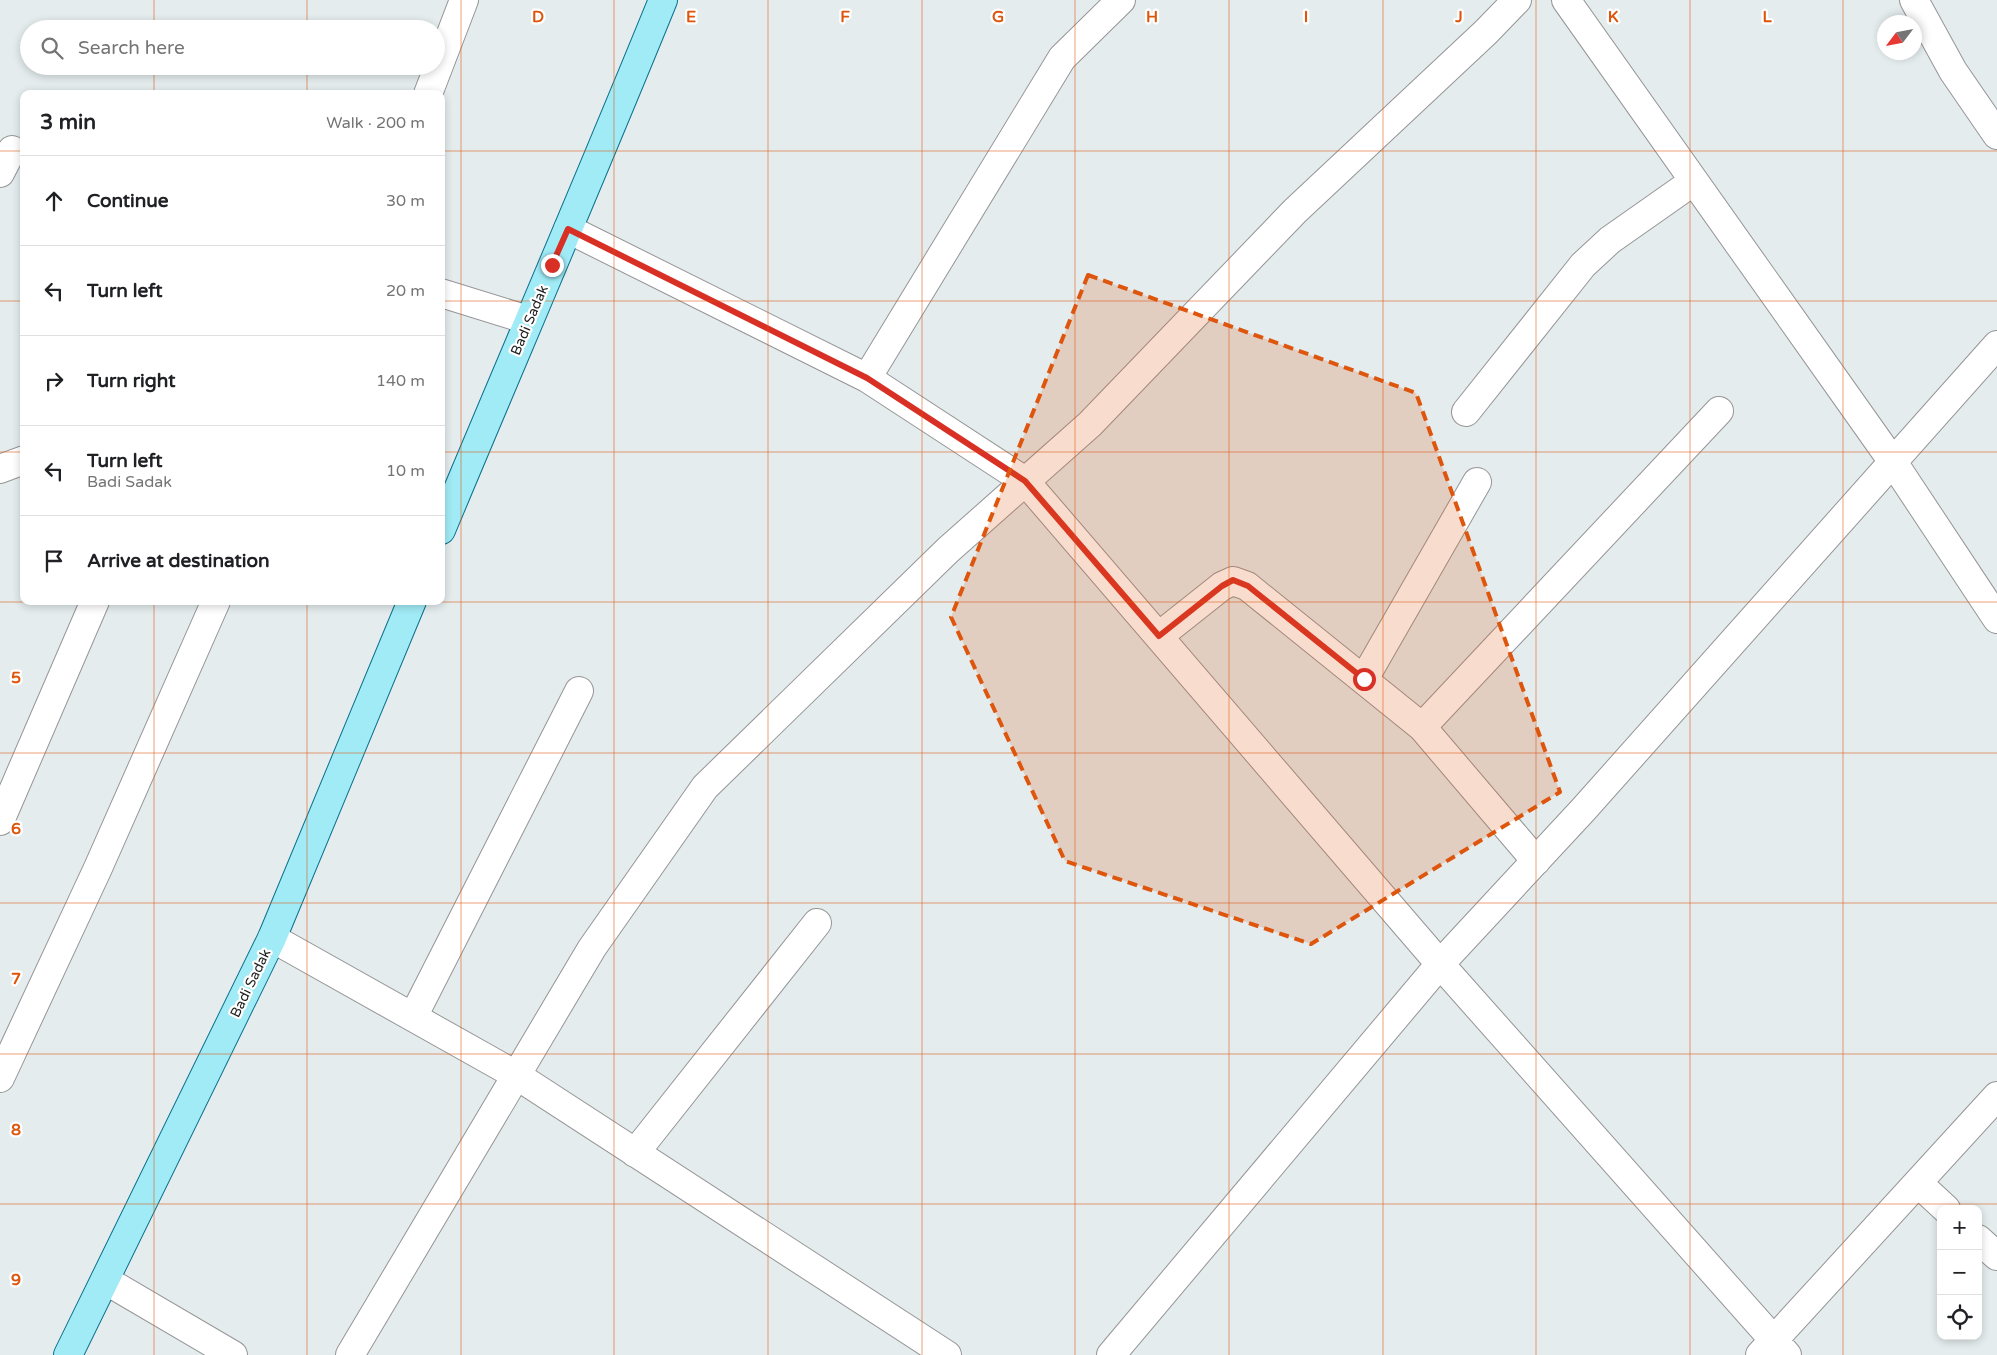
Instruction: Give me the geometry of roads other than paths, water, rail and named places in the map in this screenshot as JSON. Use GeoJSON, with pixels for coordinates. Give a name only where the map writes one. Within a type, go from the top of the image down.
{"type":"FeatureCollection","features":[{"type":"Feature","properties":{"kind":"main road","name":"Badi Sadak"},"geometry":{"type":"LineString","coordinates":[[445,520],[664,0]]}},
{"type":"Feature","properties":{"kind":"main road","name":"Badi Sadak"},"geometry":{"type":"LineString","coordinates":[[68,1355],[272,938],[410,605]]}},
{"type":"Feature","properties":{"kind":"street"},"geometry":{"type":"LineString","coordinates":[[445,50],[464,0]]}},
{"type":"Feature","properties":{"kind":"street"},"geometry":{"type":"LineString","coordinates":[[867,378],[1062,58],[1121,0]]}},
{"type":"Feature","properties":{"kind":"street"},"geometry":{"type":"LineString","coordinates":[[350,1355],[592,948],[704,787],[948,550],[1090,424],[1295,210],[1486,32],[1517,0]]}},
{"type":"Feature","properties":{"kind":"street"},"geometry":{"type":"LineString","coordinates":[[1566,0],[1893,462],[1997,619]]}},
{"type":"Feature","properties":{"kind":"street"},"geometry":{"type":"LineString","coordinates":[[1914,0],[1953,71],[1997,134]]}},
{"type":"Feature","properties":{"kind":"street"},"geometry":{"type":"LineString","coordinates":[[430,90],[435,75]]}},
{"type":"Feature","properties":{"kind":"street"},"geometry":{"type":"LineString","coordinates":[[1466,412],[1583,265],[1610,240],[1694,181]]}},
{"type":"Feature","properties":{"kind":"street"},"geometry":{"type":"LineString","coordinates":[[568,229],[867,378],[1025,481],[1773,1350],[1918,1183],[1997,1096]]}},
{"type":"Feature","properties":{"kind":"street"},"geometry":{"type":"LineString","coordinates":[[445,295],[528,320]]}},
{"type":"Feature","properties":{"kind":"street"},"geometry":{"type":"LineString","coordinates":[[1111,1355],[1440,964],[1536,861],[1997,345]]}},
{"type":"Feature","properties":{"kind":"street"},"geometry":{"type":"LineString","coordinates":[[1422,727],[1719,410]]}},
{"type":"Feature","properties":{"kind":"street"},"geometry":{"type":"LineString","coordinates":[[0,469],[20,462]]}},
{"type":"Feature","properties":{"kind":"street"},"geometry":{"type":"LineString","coordinates":[[1364,679],[1477,482]]}},
{"type":"Feature","properties":{"kind":"street"},"geometry":{"type":"LineString","coordinates":[[1159,636],[1222,586],[1233,580],[1248,586],[1422,727],[1536,861]]}},
{"type":"Feature","properties":{"kind":"street"},"geometry":{"type":"LineString","coordinates":[[0,821],[93,605]]}},
{"type":"Feature","properties":{"kind":"street"},"geometry":{"type":"LineString","coordinates":[[0,1078],[98,868],[214,605]]}},
{"type":"Feature","properties":{"kind":"street"},"geometry":{"type":"LineString","coordinates":[[412,1017],[579,691]]}},
{"type":"Feature","properties":{"kind":"street"},"geometry":{"type":"LineString","coordinates":[[634,1153],[817,923]]}},
{"type":"Feature","properties":{"kind":"street"},"geometry":{"type":"LineString","coordinates":[[272,938],[516,1075],[947,1355]]}},
{"type":"Feature","properties":{"kind":"street"},"geometry":{"type":"LineString","coordinates":[[1918,1183],[1942,1205]]}},
{"type":"Feature","properties":{"kind":"street"},"geometry":{"type":"LineString","coordinates":[[1982,1243],[1997,1256]]}},
{"type":"Feature","properties":{"kind":"street"},"geometry":{"type":"LineString","coordinates":[[105,1280],[233,1355]]}}]}
